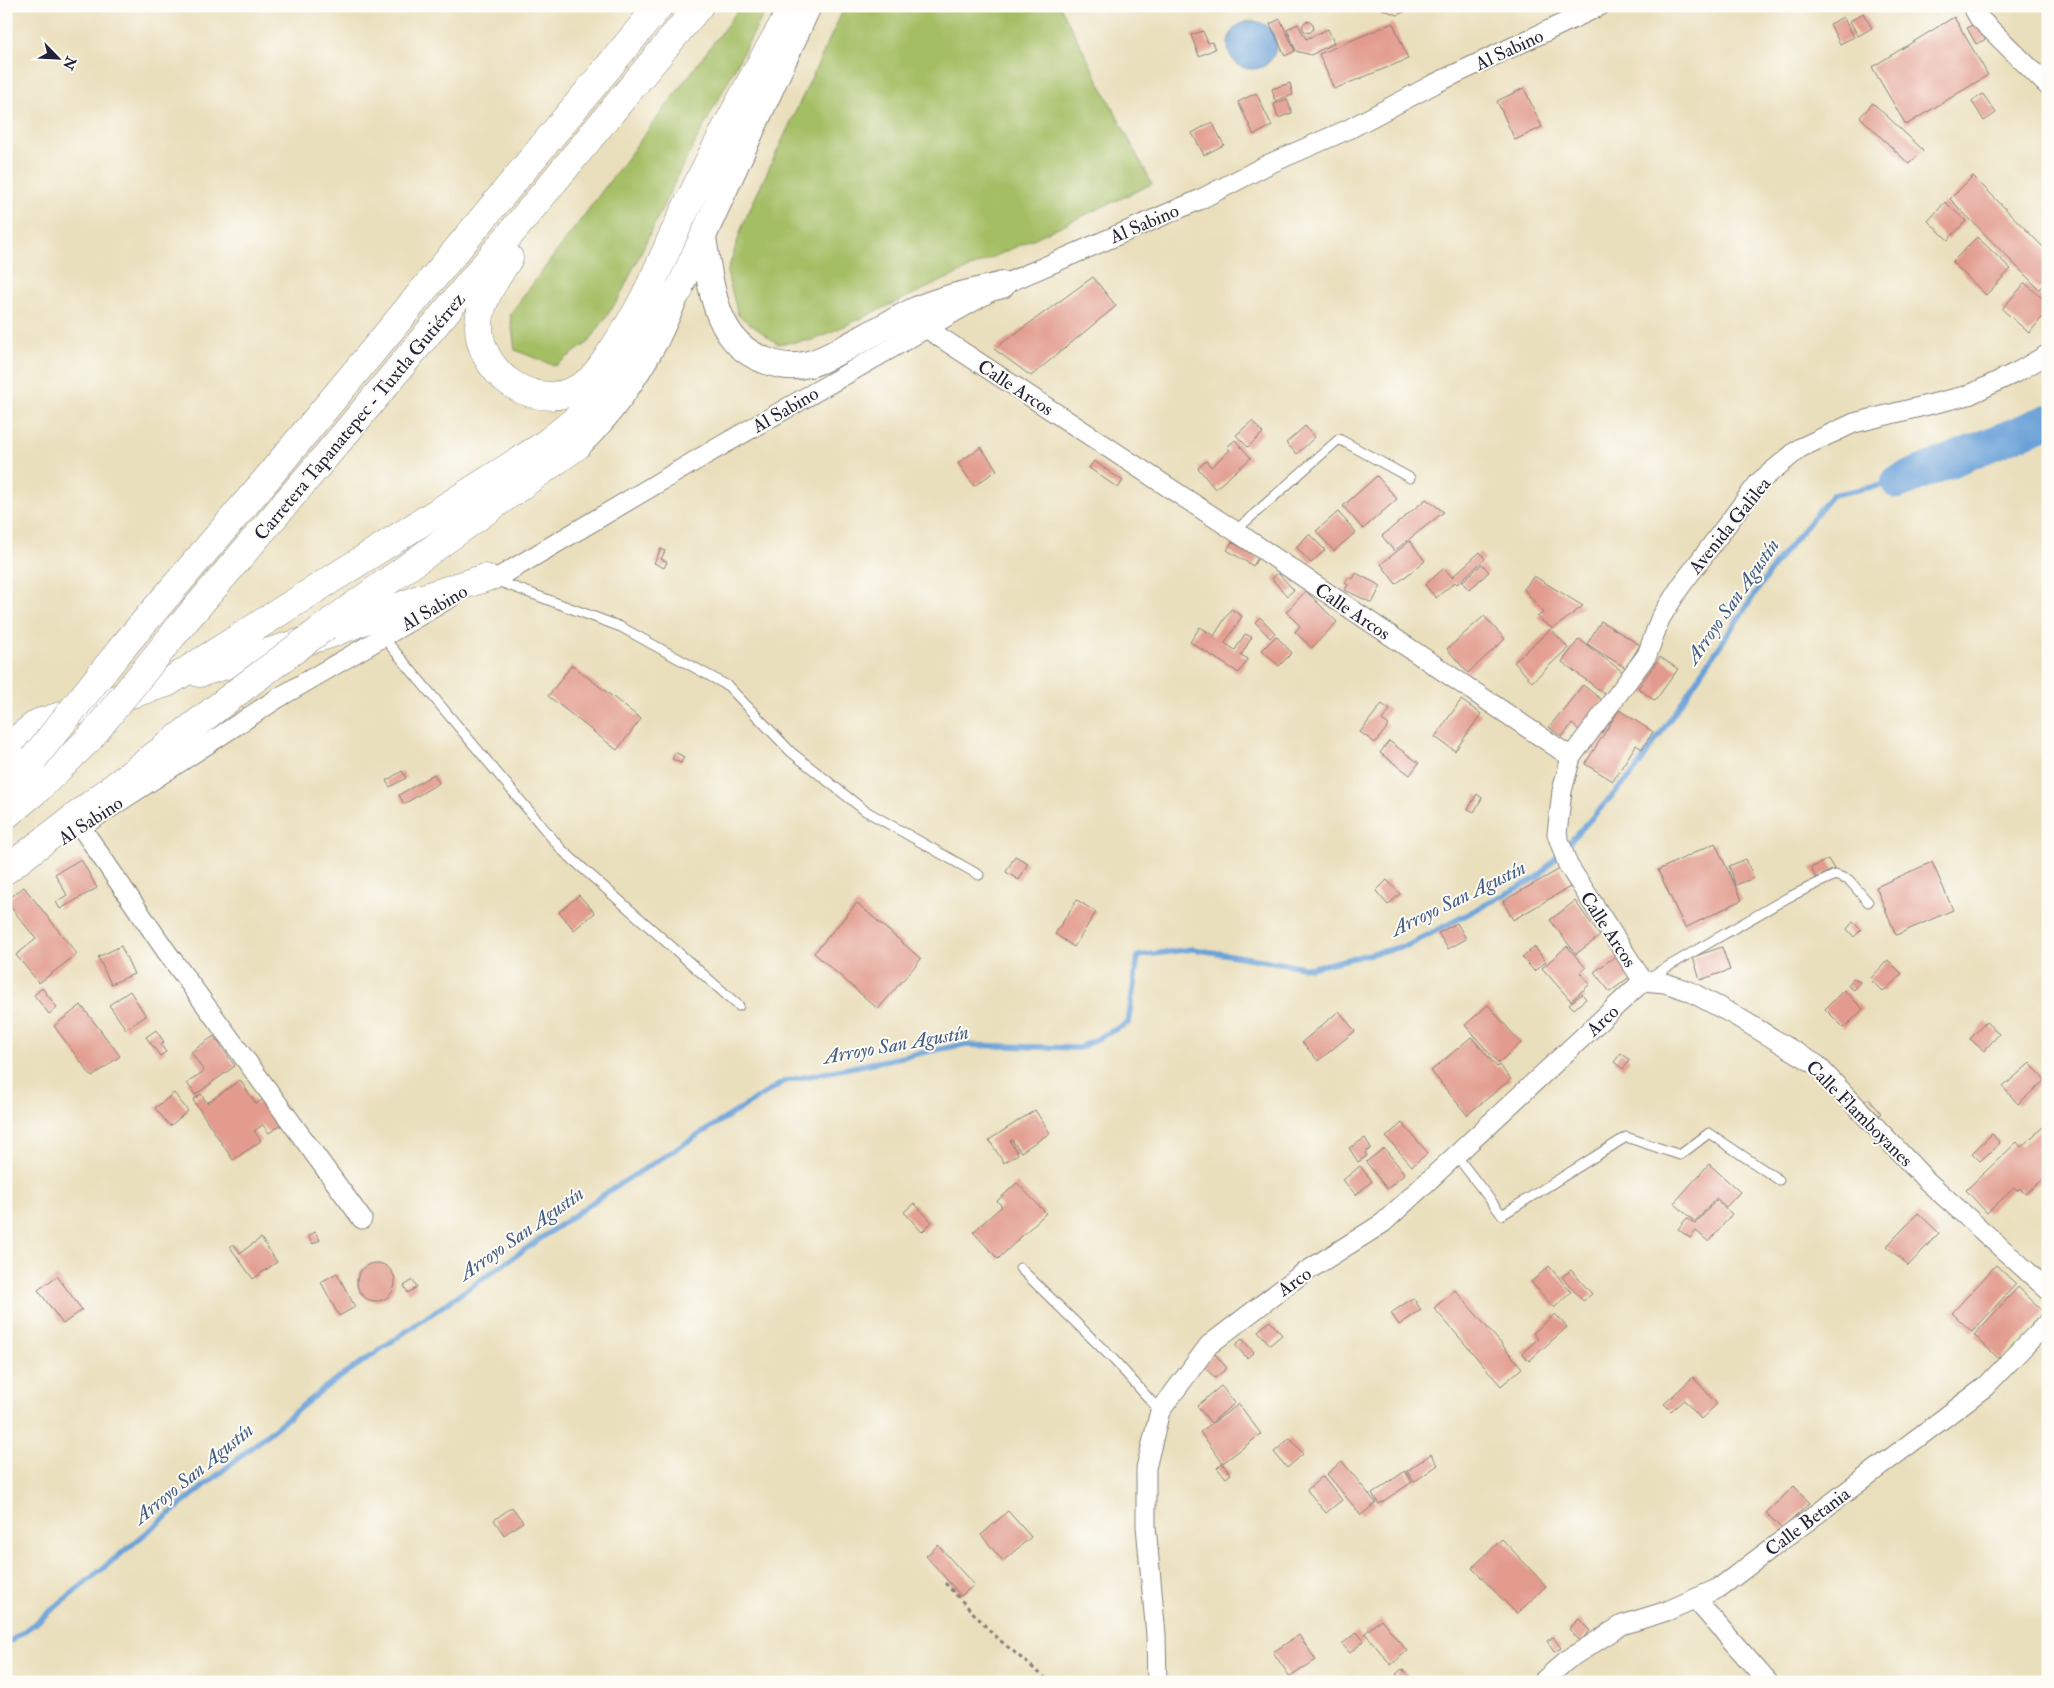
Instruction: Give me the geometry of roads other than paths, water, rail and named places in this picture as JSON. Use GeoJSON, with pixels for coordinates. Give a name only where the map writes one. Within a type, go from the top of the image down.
{"type":"FeatureCollection","features":[{"type":"Feature","properties":{"kind":"highway","name":"Carretera Tapanatepec - Tuxtla Gutiérrez"},"geometry":{"type":"LineString","coordinates":[[6,781],[34,758],[122,648],[265,480],[660,6]]}},
{"type":"Feature","properties":{"kind":"highway","name":"Carretera Tapanatepec - Tuxtla Gutiérrez"},"geometry":{"type":"LineString","coordinates":[[6,815],[38,788],[90,738],[174,634],[554,184],[699,6]]}},
{"type":"Feature","properties":{"kind":"highway"},"geometry":{"type":"LineString","coordinates":[[554,184],[492,285],[480,315],[484,350],[494,367],[507,380],[525,392],[548,397],[567,394],[591,379],[636,313],[686,208],[767,53],[794,6]]}},
{"type":"Feature","properties":{"kind":"highway"},"geometry":{"type":"LineString","coordinates":[[167,683],[544,445],[577,420],[605,390],[657,316],[679,290]]}},
{"type":"Feature","properties":{"kind":"highway"},"geometry":{"type":"LineString","coordinates":[[6,870],[326,626],[578,445]]}},
{"type":"Feature","properties":{"kind":"highway"},"geometry":{"type":"LineString","coordinates":[[6,748],[38,723],[330,634],[419,599],[490,579]]}},
{"type":"Feature","properties":{"kind":"main road"},"geometry":{"type":"LineString","coordinates":[[578,445],[604,418],[628,388],[656,339],[808,6]]}},
{"type":"Feature","properties":{"kind":"main road"},"geometry":{"type":"LineString","coordinates":[[703,238],[713,296],[726,330],[742,348],[757,358],[775,364],[795,366],[810,364],[916,310],[941,301],[1002,285]]}},
{"type":"Feature","properties":{"kind":"street","name":"Al Sabino"},"geometry":{"type":"LineString","coordinates":[[6,875],[278,698],[383,637],[490,579],[1002,285],[1199,200],[1269,164],[1349,129],[1434,84],[1600,6]]}},
{"type":"Feature","properties":{"kind":"street"},"geometry":{"type":"LineString","coordinates":[[1972,6],[1979,18],[2048,86]]}},
{"type":"Feature","properties":{"kind":"street","name":"Calle Arcos"},"geometry":{"type":"LineString","coordinates":[[926,328],[1571,757],[1562,791],[1556,834],[1568,864],[1643,981]]}},
{"type":"Feature","properties":{"kind":"street","name":"Avenida Galilea"},"geometry":{"type":"LineString","coordinates":[[1571,757],[1647,655],[1660,619],[1680,587],[1759,482],[1800,448],[1854,423],[1969,395],[2019,371],[2048,354]]}},
{"type":"Feature","properties":{"kind":"street"},"geometry":{"type":"LineString","coordinates":[[81,827],[166,951],[362,1219]]}},
{"type":"Feature","properties":{"kind":"street","name":"Arco"},"geometry":{"type":"LineString","coordinates":[[1157,1682],[1156,1635],[1146,1526],[1146,1468],[1160,1411],[1208,1345],[1299,1276],[1383,1223],[1643,981]]}},
{"type":"Feature","properties":{"kind":"street","name":"Calle Flamboyanes"},"geometry":{"type":"LineString","coordinates":[[1643,981],[1665,983],[1689,991],[1734,1015],[1817,1066],[1927,1181],[2048,1290]]}},
{"type":"Feature","properties":{"kind":"street","name":"Calle Betania"},"geometry":{"type":"LineString","coordinates":[[1542,1682],[1567,1660],[1622,1625],[1667,1611],[1719,1588],[1984,1386],[2048,1322]]}},
{"type":"Feature","properties":{"kind":"street"},"geometry":{"type":"LineString","coordinates":[[1695,1599],[1768,1682]]}},
{"type":"Feature","properties":{"kind":"lane"},"geometry":{"type":"LineString","coordinates":[[1235,532],[1339,439],[1410,478]]}},
{"type":"Feature","properties":{"kind":"lane"},"geometry":{"type":"LineString","coordinates":[[490,579],[621,627],[728,686],[791,752],[864,810],[979,875]]}},
{"type":"Feature","properties":{"kind":"lane"},"geometry":{"type":"LineString","coordinates":[[383,637],[562,850],[739,1006]]}},
{"type":"Feature","properties":{"kind":"lane"},"geometry":{"type":"LineString","coordinates":[[1643,981],[1787,898],[1835,875],[1849,880],[1868,902]]}},
{"type":"Feature","properties":{"kind":"lane"},"geometry":{"type":"LineString","coordinates":[[1455,1154],[1502,1215],[1626,1138],[1680,1155],[1709,1133],[1778,1180]]}},
{"type":"Feature","properties":{"kind":"lane"},"geometry":{"type":"LineString","coordinates":[[1020,1268],[1114,1360],[1160,1411]]}},
{"type":"Feature","properties":{"kind":"water"},"geometry":{"type":"Polygon","coordinates":[[[1252,21],[1261,23],[1269,28],[1274,36],[1276,45],[1274,54],[1269,62],[1261,67],[1252,69],[1243,67],[1235,62],[1230,54],[1228,45],[1230,36],[1235,28],[1243,23],[1252,21]]]}},
{"type":"Feature","properties":{"kind":"waterway","name":"Arroyo San Agustín"},"geometry":{"type":"LineString","coordinates":[[1566,846],[1635,771],[1778,560],[1832,495],[1898,482],[2048,421]]}},
{"type":"Feature","properties":{"kind":"waterway","name":"Arroyo San Agustín"},"geometry":{"type":"LineString","coordinates":[[1898,482],[2048,421]]}},
{"type":"Feature","properties":{"kind":"waterway","name":"Arroyo San Agustín"},"geometry":{"type":"LineString","coordinates":[[6,1644],[37,1622],[323,1389],[612,1189],[785,1081],[960,1045],[1079,1048],[1128,1023],[1138,956],[1193,949],[1310,968],[1409,945],[1538,877],[1560,853]]}}]}
